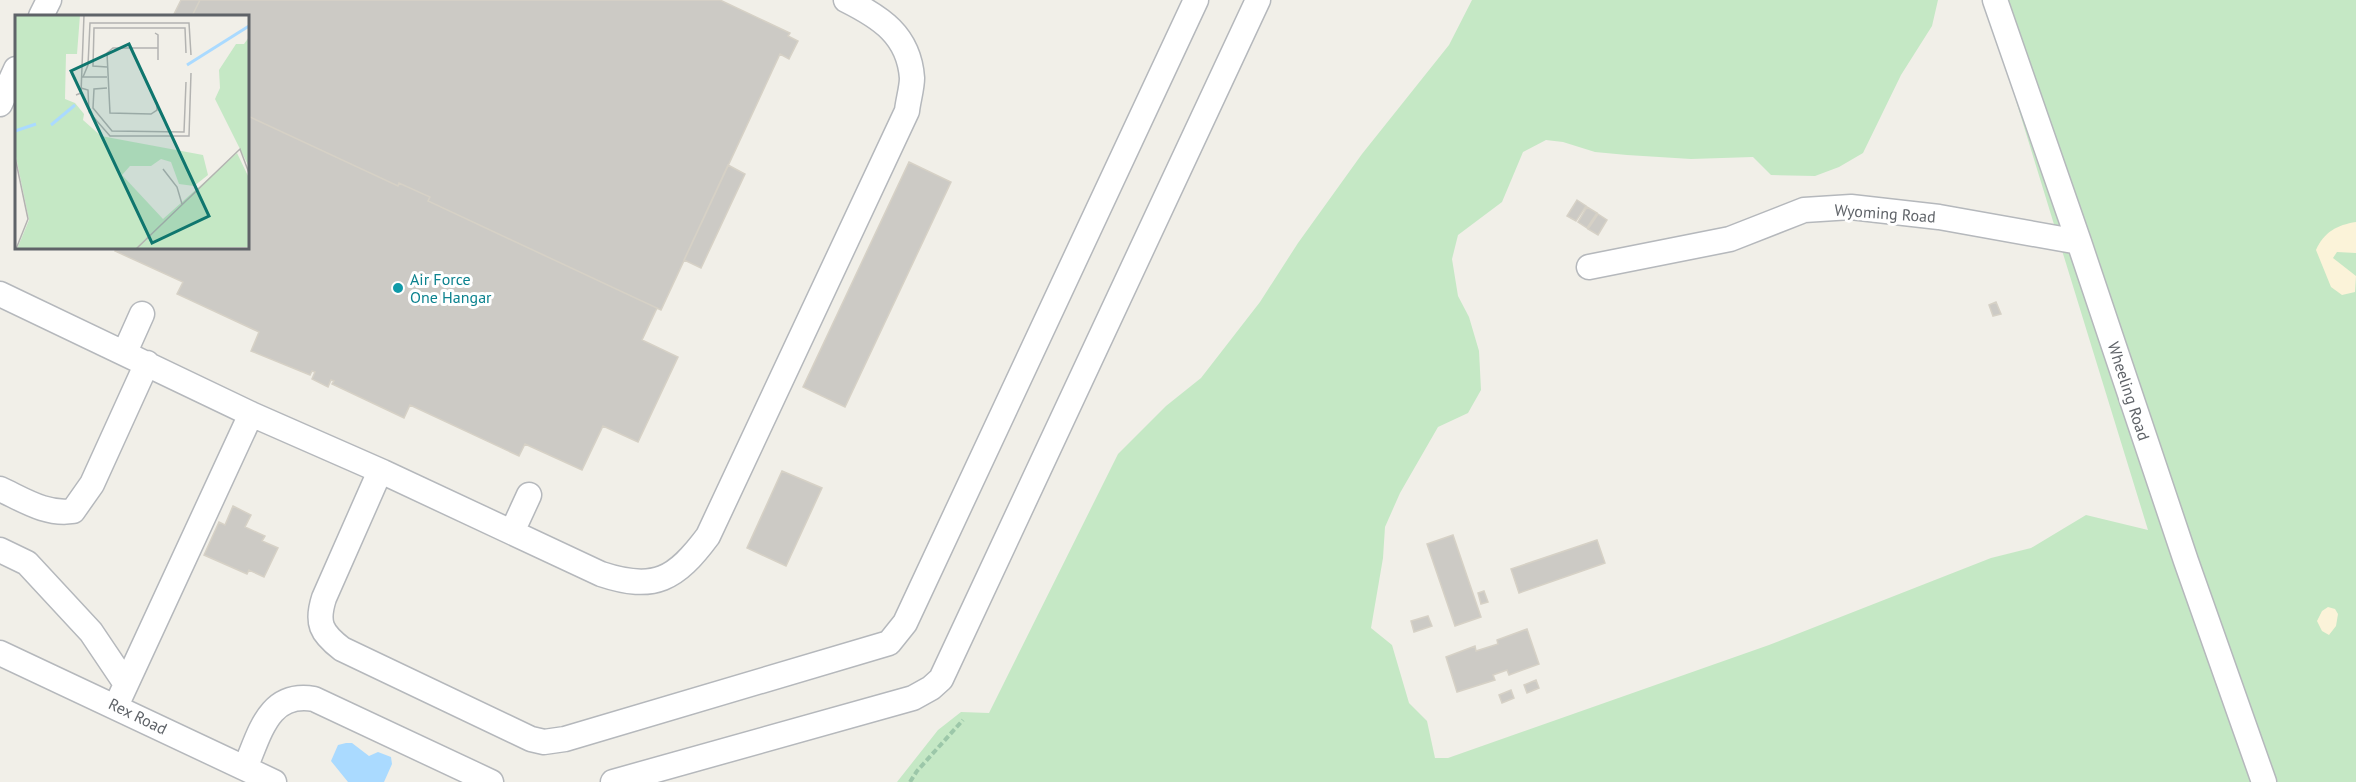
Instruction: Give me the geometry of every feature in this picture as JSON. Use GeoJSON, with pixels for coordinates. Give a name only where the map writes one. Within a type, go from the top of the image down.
{"type":"FeatureCollection","features":[{"type":"Feature","properties":{"kind":"street"},"geometry":{"type":"LineString","coordinates":[[42,15],[49,0]]}},
{"type":"Feature","properties":{"kind":"street"},"geometry":{"type":"LineString","coordinates":[[0,294],[251,414],[601,574],[623,582],[647,583],[672,575],[690,560],[708,536],[907,111],[912,79],[900,40],[886,23],[873,13],[846,0]]}},
{"type":"Feature","properties":{"kind":"street"},"geometry":{"type":"LineString","coordinates":[[380,471],[324,598],[319,614],[322,627],[329,639],[342,648],[531,739],[544,742],[565,739],[889,643],[906,622],[1196,0]]}},
{"type":"Feature","properties":{"kind":"street"},"geometry":{"type":"LineString","coordinates":[[613,782],[913,698],[931,688],[941,679],[1258,0]]}},
{"type":"Feature","properties":{"kind":"street","name":"Wheeling Road"},"geometry":{"type":"LineString","coordinates":[[1995,0],[2186,561],[2264,782]]}},
{"type":"Feature","properties":{"kind":"street"},"geometry":{"type":"LineString","coordinates":[[0,104],[15,71]]}},
{"type":"Feature","properties":{"kind":"street","name":"Wyoming Road"},"geometry":{"type":"LineString","coordinates":[[1589,267],[1730,240],[1804,210],[1851,207],[1939,217],[2079,242]]}},
{"type":"Feature","properties":{"kind":"street"},"geometry":{"type":"LineString","coordinates":[[125,352],[142,314]]}},
{"type":"Feature","properties":{"kind":"street"},"geometry":{"type":"LineString","coordinates":[[0,489],[47,511],[60,513],[73,511],[92,484],[147,363]]}},
{"type":"Feature","properties":{"kind":"street"},"geometry":{"type":"LineString","coordinates":[[116,706],[251,414]]}},
{"type":"Feature","properties":{"kind":"street"},"geometry":{"type":"LineString","coordinates":[[512,532],[529,495]]}},
{"type":"Feature","properties":{"kind":"street"},"geometry":{"type":"LineString","coordinates":[[0,550],[27,563],[91,632],[126,684]]}},
{"type":"Feature","properties":{"kind":"street","name":"Rex Road"},"geometry":{"type":"LineString","coordinates":[[0,652],[274,782]]}},
{"type":"Feature","properties":{"kind":"street"},"geometry":{"type":"LineString","coordinates":[[245,768],[274,709],[285,700],[299,696],[314,699],[491,782]]}},
{"type":"Feature","properties":{"kind":"path"},"geometry":{"type":"LineString","coordinates":[[910,782],[917,771],[963,720]]}},
{"type":"Feature","properties":{"kind":"green space"},"geometry":{"type":"Polygon","coordinates":[[[1472,0],[1938,0],[1932,26],[1901,75],[1863,153],[1839,167],[1815,176],[1771,175],[1753,157],[1691,159],[1627,155],[1595,152],[1563,142],[1546,140],[1523,152],[1502,202],[1458,235],[1452,259],[1458,296],[1469,317],[1479,351],[1481,390],[1468,413],[1438,427],[1400,493],[1385,527],[1383,558],[1371,628],[1392,645],[1409,703],[1427,721],[1435,758],[1448,758],[1769,645],[1991,558],[2031,548],[2086,515],[2148,530],[1985,0],[2356,0],[2356,782],[897,782],[938,730],[961,712],[989,713],[1118,454],[1166,406],[1201,378],[1260,302],[1298,243],[1362,154],[1449,45],[1472,0]]]}},
{"type":"Feature","properties":{"kind":"sand"},"geometry":{"type":"Polygon","coordinates":[[[2356,222],[2356,253],[2337,252],[2333,258],[2356,276],[2355,292],[2342,295],[2331,287],[2316,250],[2323,238],[2332,230],[2356,222]]]}},
{"type":"Feature","properties":{"kind":"sand"},"geometry":{"type":"Polygon","coordinates":[[[2328,607],[2335,609],[2338,614],[2336,626],[2329,635],[2322,631],[2317,621],[2322,611],[2328,607]]]}},
{"type":"Feature","properties":{"kind":"water"},"geometry":{"type":"Polygon","coordinates":[[[352,743],[369,756],[378,752],[391,757],[392,764],[384,782],[348,782],[331,761],[338,745],[352,743]]]}},
{"type":"Feature","properties":{"kind":"building"},"geometry":{"type":"Polygon","coordinates":[[[181,0],[200,0],[192,15],[174,15],[181,0]]]}},
{"type":"Feature","properties":{"kind":"building"},"geometry":{"type":"Polygon","coordinates":[[[200,0],[720,0],[790,33],[788,36],[798,41],[789,59],[780,54],[661,310],[428,201],[430,197],[399,183],[398,186],[249,116],[249,15],[192,15],[200,0]]]}},
{"type":"Feature","properties":{"kind":"building","name":"Air Force One Hangar"},"geometry":{"type":"Polygon","coordinates":[[[249,116],[398,186],[399,183],[430,197],[428,201],[657,308],[642,340],[678,357],[638,442],[603,426],[582,470],[525,444],[519,456],[410,405],[404,418],[332,384],[334,381],[331,380],[328,387],[312,379],[315,372],[312,371],[310,375],[251,351],[259,332],[177,294],[183,282],[115,251],[116,249],[249,249],[249,116]]]}},
{"type":"Feature","properties":{"kind":"building"},"geometry":{"type":"Polygon","coordinates":[[[909,162],[951,182],[845,407],[803,387],[909,162]]]}},
{"type":"Feature","properties":{"kind":"building"},"geometry":{"type":"Polygon","coordinates":[[[728,165],[745,174],[701,268],[684,260],[728,165]]]}},
{"type":"Feature","properties":{"kind":"building"},"geometry":{"type":"Polygon","coordinates":[[[1577,200],[1586,206],[1576,221],[1567,216],[1577,200]]]}},
{"type":"Feature","properties":{"kind":"building"},"geometry":{"type":"Polygon","coordinates":[[[1587,207],[1597,213],[1587,228],[1578,222],[1587,207]]]}},
{"type":"Feature","properties":{"kind":"building"},"geometry":{"type":"Polygon","coordinates":[[[1598,214],[1607,220],[1598,235],[1588,229],[1598,214]]]}},
{"type":"Feature","properties":{"kind":"building"},"geometry":{"type":"Polygon","coordinates":[[[1996,302],[2001,314],[1993,316],[1989,305],[1996,302]]]}},
{"type":"Feature","properties":{"kind":"building"},"geometry":{"type":"Polygon","coordinates":[[[782,471],[822,488],[786,566],[747,548],[782,471]]]}},
{"type":"Feature","properties":{"kind":"building"},"geometry":{"type":"Polygon","coordinates":[[[233,506],[251,515],[245,527],[265,536],[262,541],[278,548],[264,577],[249,570],[247,574],[204,555],[219,522],[225,525],[233,506]]]}},
{"type":"Feature","properties":{"kind":"building"},"geometry":{"type":"Polygon","coordinates":[[[1453,535],[1481,617],[1455,626],[1427,544],[1453,535]]]}},
{"type":"Feature","properties":{"kind":"building"},"geometry":{"type":"Polygon","coordinates":[[[1597,540],[1605,563],[1519,593],[1511,569],[1597,540]]]}},
{"type":"Feature","properties":{"kind":"building"},"geometry":{"type":"Polygon","coordinates":[[[1484,591],[1488,602],[1481,604],[1478,593],[1484,591]]]}},
{"type":"Feature","properties":{"kind":"building"},"geometry":{"type":"Polygon","coordinates":[[[1428,616],[1432,626],[1414,632],[1411,621],[1428,616]]]}},
{"type":"Feature","properties":{"kind":"building"},"geometry":{"type":"Polygon","coordinates":[[[1527,629],[1539,664],[1509,675],[1507,670],[1493,675],[1495,680],[1457,692],[1446,657],[1475,646],[1476,651],[1498,644],[1497,640],[1527,629]]]}},
{"type":"Feature","properties":{"kind":"building"},"geometry":{"type":"Polygon","coordinates":[[[1536,680],[1539,688],[1527,693],[1524,685],[1536,680]]]}},
{"type":"Feature","properties":{"kind":"building"},"geometry":{"type":"Polygon","coordinates":[[[1511,690],[1514,698],[1502,703],[1499,695],[1511,690]]]}},
{"type":"Feature","properties":{"kind":"place","name":"Air Force One Hangar"},"geometry":{"type":"Point","coordinates":[398,288]}}]}
